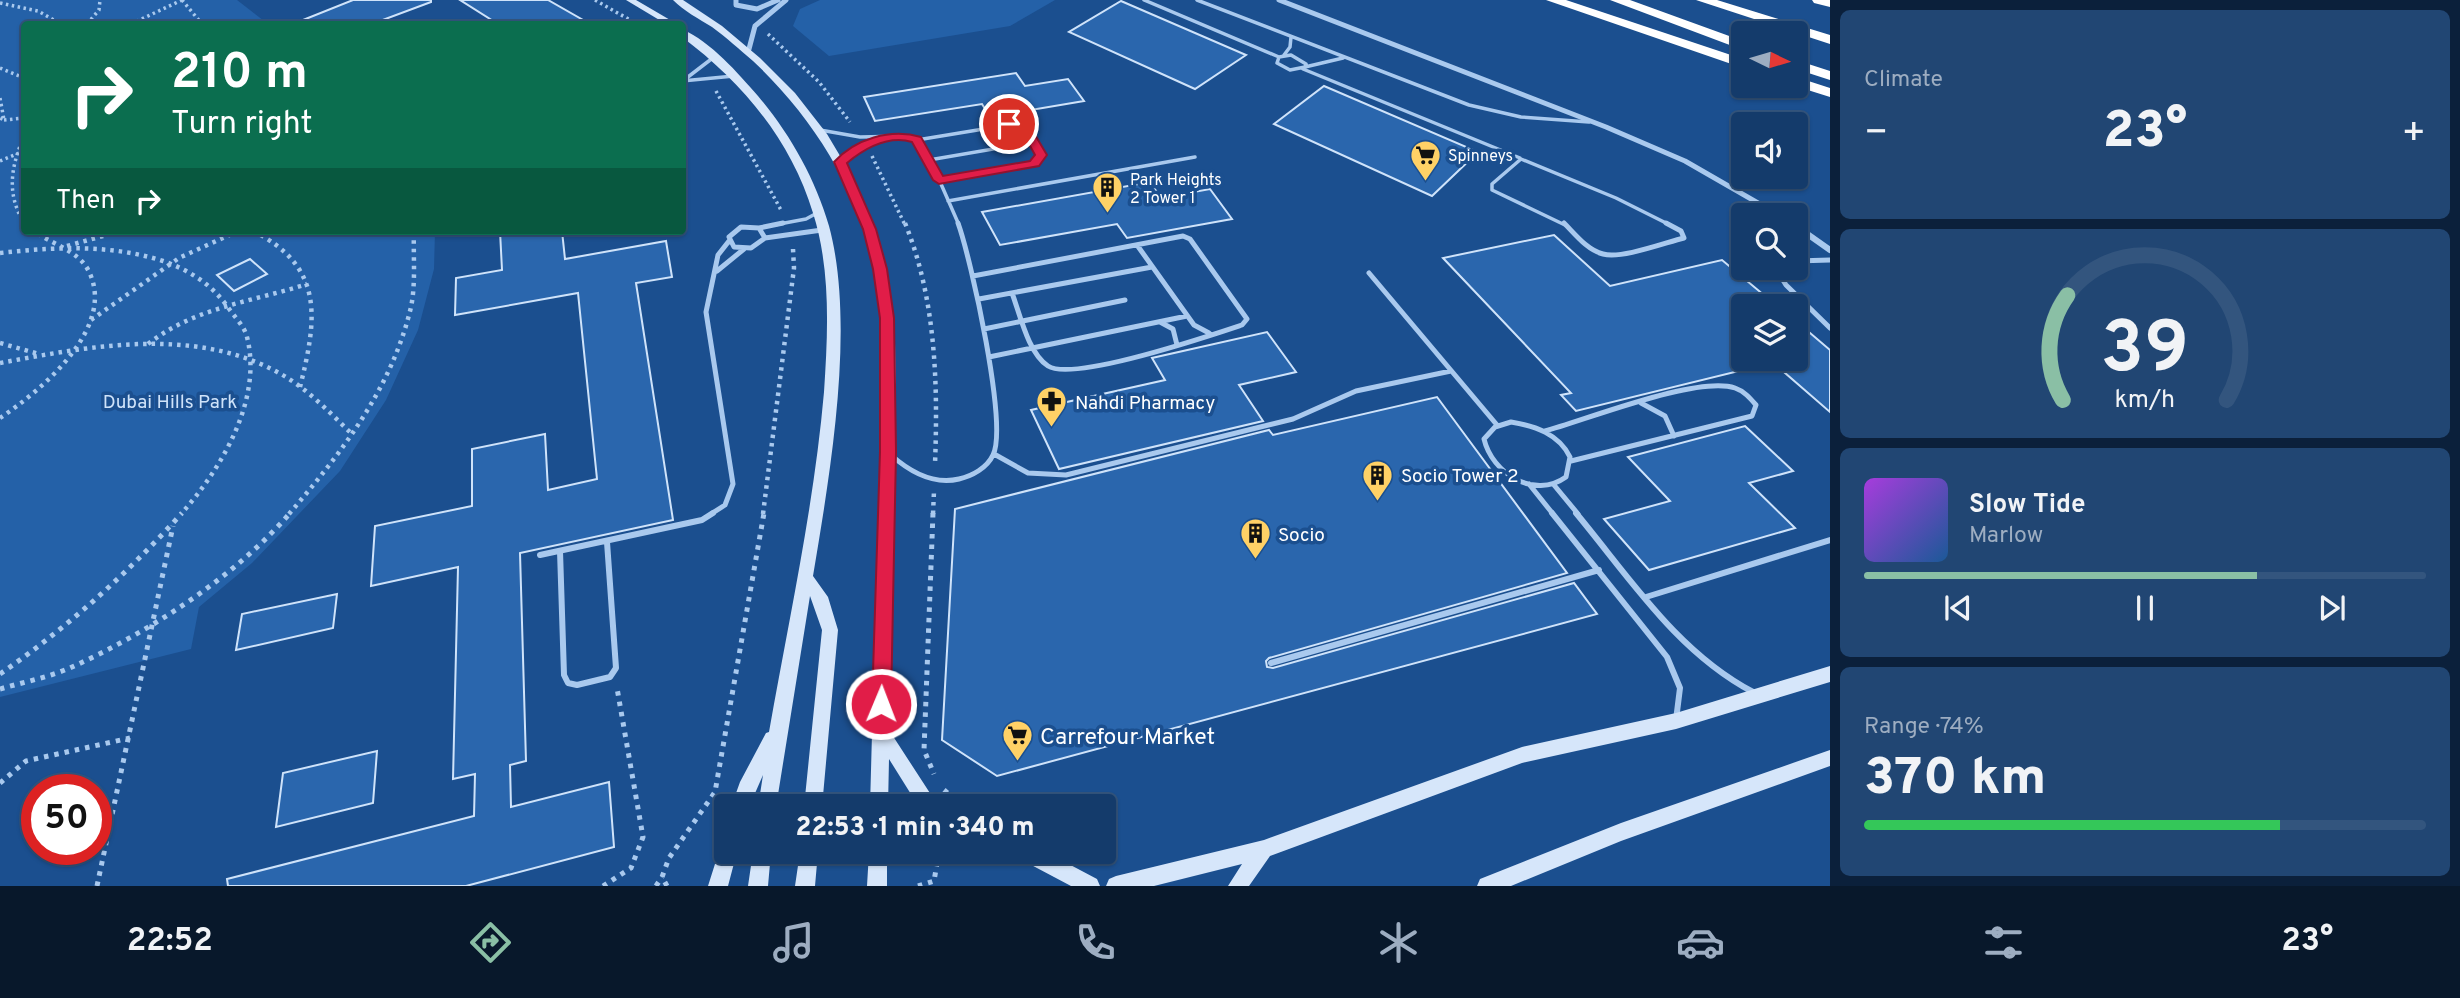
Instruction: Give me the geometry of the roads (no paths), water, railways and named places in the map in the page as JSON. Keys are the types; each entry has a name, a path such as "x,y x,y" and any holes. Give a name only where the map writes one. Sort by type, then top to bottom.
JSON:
{"highway":[{"path":"1553,0 1731,60"},
{"path":"1617,0 1731,42"},
{"path":"1640,0 1731,30"},
{"path":"1703,0 1830,40"},
{"path":"1819,0 1830,3"},
{"path":"1808,54 1830,61"},
{"path":"1808,68 1830,76"},
{"path":"1808,85 1830,93"},
{"path":"1808,87 1830,100"}],"main road":[{"path":"630,0 667,21"},
{"path":"677,0 749,50 789,89 820,130 840,162 869,229 880,269 887,318 888,452 879,794"},
{"path":"686,35 715,57 760,103 783,137 819,210 830,267 834,323 821,494 776,732 769,794"},
{"path":"807,579 820,597 830,631 814,794"},
{"path":"1116,886 1264,849 1318,826 1522,755 1676,721 1762,697 1830,674"},
{"path":"744,794 776,732"},
{"path":"880,732 921,794"},
{"path":"1487,886 1621,832 1830,758"},
{"path":"1238,886 1264,849"},
{"path":"718,886 724,864"},
{"path":"758,886 761,864"},
{"path":"806,886 808,864"},
{"path":"877,886 878,864"},
{"path":"1049,864 1090,886"}],"street":[{"path":"736,0 736,5 749,9 778,0"},
{"path":"749,50 748,40 756,22 786,0"},
{"path":"1279,0 1593,122 1685,161 1758,203"},
{"path":"1808,234 1830,250"}],"lane":[{"path":"1144,0 1281,56 1303,60 1304,68"},
{"path":"1197,0 1486,110 1521,117 1593,122"},
{"path":"1291,37 1290,47 1277,62 1283,68 1304,68 1344,58"},
{"path":"686,78 715,57"},
{"path":"1304,68 1521,159 1656,217 1681,231 1684,238 1616,255 1594,251 1562,222 1492,190 1492,184 1515,161 1521,159"},
{"path":"686,81 734,76"},
{"path":"820,130 860,137 905,136 917,139 1014,124 1027,131 1040,151 1039,160 1027,166 939,180"},
{"path":"840,162 855,149 879,138"},
{"path":"888,452 916,474 934,480 953,480 971,475 985,466 995,454 989,357 979,299 948,201 917,139"},
{"path":"929,160 1022,144"},
{"path":"948,201 1195,157"},
{"path":"540,555 702,520 725,505 733,484 706,312 717,271 718,255 736,230 748,226 759,228 788,223 814,216 819,210"},
{"path":"759,228 765,239"},
{"path":"729,241 734,247 755,248 765,239 822,230"},
{"path":"973,276 1179,236 1190,239 1247,316 1242,326 1073,371 1048,366 1035,349 1012,293"},
{"path":"1137,245 1198,329 1214,333"},
{"path":"717,271 744,249"},
{"path":"1808,261 1830,260"},
{"path":"979,299 1152,267"},
{"path":"1369,273 1497,425"},
{"path":"1783,280 1830,328"},
{"path":"984,330 1125,300"},
{"path":"989,357 1187,316"},
{"path":"1160,322 1172,329 1177,345"},
{"path":"995,454 1028,474 1066,475 1293,419 1356,391 1451,371"},
{"path":"1545,431 1579,422 1603,410 1723,385 1744,391 1756,405 1752,416 1571,461"},
{"path":"1640,402 1665,416 1674,436"},
{"path":"1497,425 1528,425 1545,431 1566,450 1571,461 1570,472 1564,480 1554,485 1529,484 1514,478 1490,460 1484,439 1497,425"},
{"path":"1529,484 1656,641 1675,672 1680,688 1676,721"},
{"path":"1554,485 1677,636 1705,663 1762,697"},
{"path":"1646,597 1830,540"},
{"path":"560,551 565,680 578,685 614,673 607,542"},
{"path":"1271,663 1599,570"}],"place":[{"name":"Spinneys","path":"1425,182"},
{"name":"Park Heights 2 Tower 1","path":"1107,215"},
{"name":"Nahdi Pharmacy","path":"1052,429"},
{"name":"Socio Tower 2","path":"1378,502"},
{"name":"Socio","path":"1255,561"},
{"name":"Carrefour Market","path":"1017,763"}],"park label":[{"name":"Dubai Hills Park","path":"170,401"}]}
